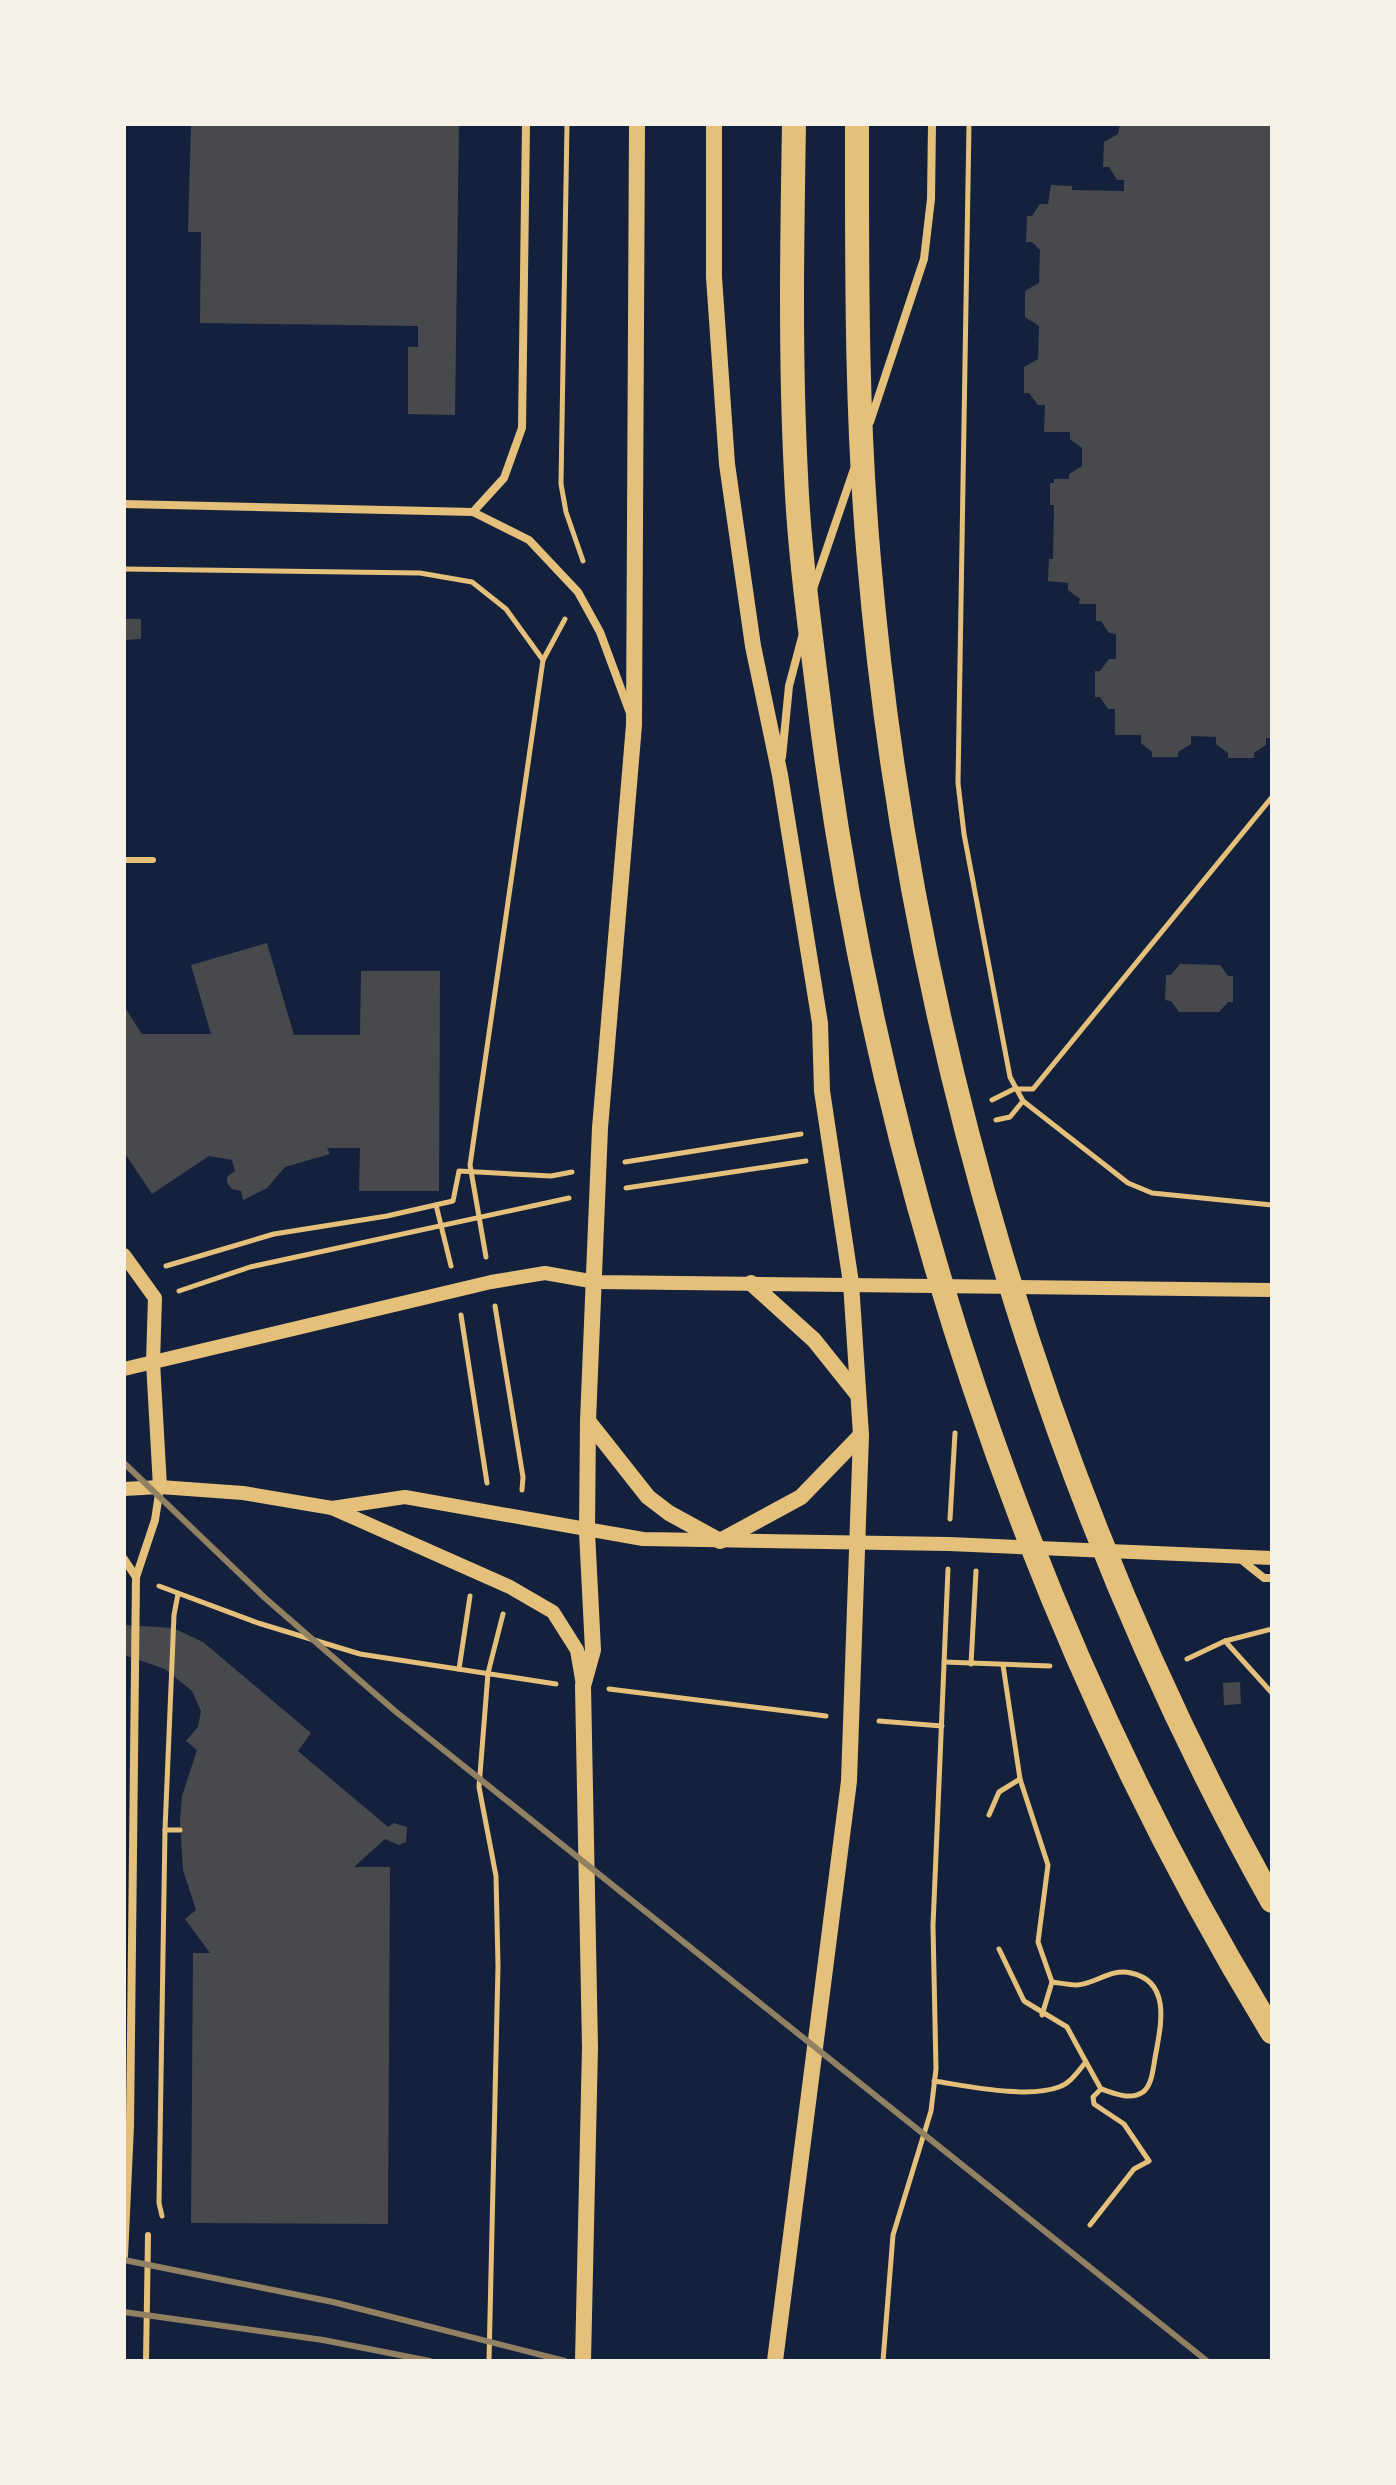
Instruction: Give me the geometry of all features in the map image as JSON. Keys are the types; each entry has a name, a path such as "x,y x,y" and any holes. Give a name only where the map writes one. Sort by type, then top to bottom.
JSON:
{"highway":[{"path":"794,124 796,477 806,599 841,856 866,987 915,1200 990,1430 1075,1646 1122,1751 1181,1869 1272,2032"},
{"path":"857,124 860,436 869,563 888,729 926,956 954,1081 983,1194 1020,1312 1110,1559 1187,1731 1272,1901"}],"main road":[{"path":"583,2361 590,2006 583,1686 593,1650 587,1532 588,1421 613,954 634,725 637,124"},
{"path":"714,124 714,277 727,464 753,646 780,775 820,1023 822,1091 851,1283 861,1435 849,1781 775,2361"},
{"path":"751,1283 814,1340 859,1396"},
{"path":"588,1421 648,1497 669,1513 720,1541 801,1497 861,1435"}],"street":[{"path":"473,512 504,478 522,428 526,124"},
{"path":"780,775 789,686 811,597 924,259 931,199 932,124"},
{"path":"124,504 473,512 529,540 578,592 600,632 634,725"},
{"path":"124,1255 155,1298 153,1362 160,1487 155,1520 136,1577 124,2256"},
{"path":"124,1369 457,1289 545,1273 596,1282 1272,1290"},
{"path":"124,1489 160,1487 243,1493 332,1508 510,1587 553,1612 577,1650 583,1686"},
{"path":"332,1508 405,1497 484,1509 587,1532 643,1539 977,1546 1272,1558"},
{"path":"1239,1558 1264,1578 1272,1578"},
{"path":"124,1559 136,1577"}],"lane":[{"path":"124,860 153,860"},
{"path":"146,2361 148,2235"}],"path":[{"path":"519,1516 523,1477 470,1165 543,660 578,592 584,570 561,484 567,124"},
{"path":"969,124 958,783 964,834 1010,1077 1023,1101 1107,1170 1141,1190 1272,1205"},
{"path":"124,569 420,573 472,582 506,609 543,660"},
{"path":"155,1298 250,1267 478,1216 599,1193 831,1158"},
{"path":"139,1275 274,1234 453,1201"},
{"path":"436,1205 457,1289 487,1478 484,1509"},
{"path":"971,1664 977,1546"},
{"path":"459,1669 473,1572"},
{"path":"136,1577 258,1623 360,1654 583,1686 852,1719 942,1726"},
{"path":"489,2361 496,1876 479,1787 488,1673 510,1587"},
{"path":"164,2225 159,2203 165,1830 174,1615 178,1594"},
{"path":"1253,1632 1272,1629"},
{"path":"1225,1641 1272,1693"},
{"path":"883,2361 893,2235 931,2111 934,2081 933,1926 944,1662"},
{"path":"1003,1665 1020,1779 1048,1865 1038,1942 1052,1982 1042,2015"},
{"path":"989,1815 999,1792 1020,1779"},
{"path":"999,1949 1024,2001 1042,2015 1067,2027 1101,2089 1130,2097 1144,2092 1151,2078 1164,2021 1159,1998 1148,1981 1131,1973 1107,1973 1079,1985 1052,1982"},
{"path":"934,2081 1002,2090 1048,2090 1068,2083 1086,2062"},
{"path":"1090,2225 1134,2169 1149,2161 1124,2124 1094,2104 1093,2097 1101,2089"}],"pier":[{"path":"1222,1857 1239,1860 1272,1912 1272,2022 1195,1879 1199,1872"}],"building":[{"path":"191,124 459,124 455,415 408,414 408,347 418,347 418,326 200,323 201,232 188,232"},
{"path":"1120,124 1272,124 1272,738 1266,738 1266,745 1254,753 1254,758 1228,758 1228,753 1216,744 1216,737 1191,736 1191,744 1178,752 1178,757 1152,757 1152,752 1141,743 1141,735 1115,735 1115,709 1108,709 1100,697 1095,697 1095,671 1100,671 1109,659 1116,659 1116,634 1109,633 1101,621 1096,621 1096,604 1079,604 1080,599 1068,590 1068,583 1048,581 1049,559 1053,559 1054,505 1050,505 1050,483 1054,483 1054,479 1069,479 1069,474 1082,466 1082,448 1070,439 1070,432 1044,432 1045,405 1038,405 1029,393 1024,393 1024,367 1038,359 1039,326 1025,317 1025,291 1039,283 1040,250 1032,242 1026,242 1027,216 1032,216 1040,204 1048,204 1051,185 1072,186 1072,190 1124,191 1124,180 1117,180 1109,167 1103,167 1104,142 1118,134"},
{"path":"125,619 141,619 141,639 125,640"},
{"path":"267,943 294,1035 360,1035 361,971 440,971 439,1191 359,1191 360,1148 327,1148 330,1154 285,1167 267,1188 243,1200 241,1191 232,1189 227,1183 227,1177 235,1171 232,1160 209,1156 152,1194 124,1152 124,1006 142,1034 211,1034 191,965"},
{"path":"1180,964 1220,965 1228,976 1233,976 1233,1002 1228,1002 1219,1012 1179,1012 1171,1001 1165,1000 1166,975 1171,975"},
{"path":"124,1625 173,1628 203,1642 311,1733 298,1751 388,1827 394,1823 407,1827 406,1842 399,1845 385,1839 354,1867 390,1867 388,2224 191,2223 193,1953 210,1953 185,1919 196,1910 183,1870 180,1821 182,1796 197,1750 186,1741 198,1727 201,1711 192,1691 165,1669 124,1655"},
{"path":"1240,1682 1241,1704 1224,1705 1223,1683"}],"railway":[{"path":"124,1463 265,1598 395,1711 1207,2361"},
{"path":"124,2260 333,2302 565,2361"},
{"path":"124,2312 323,2340 430,2361"}]}
